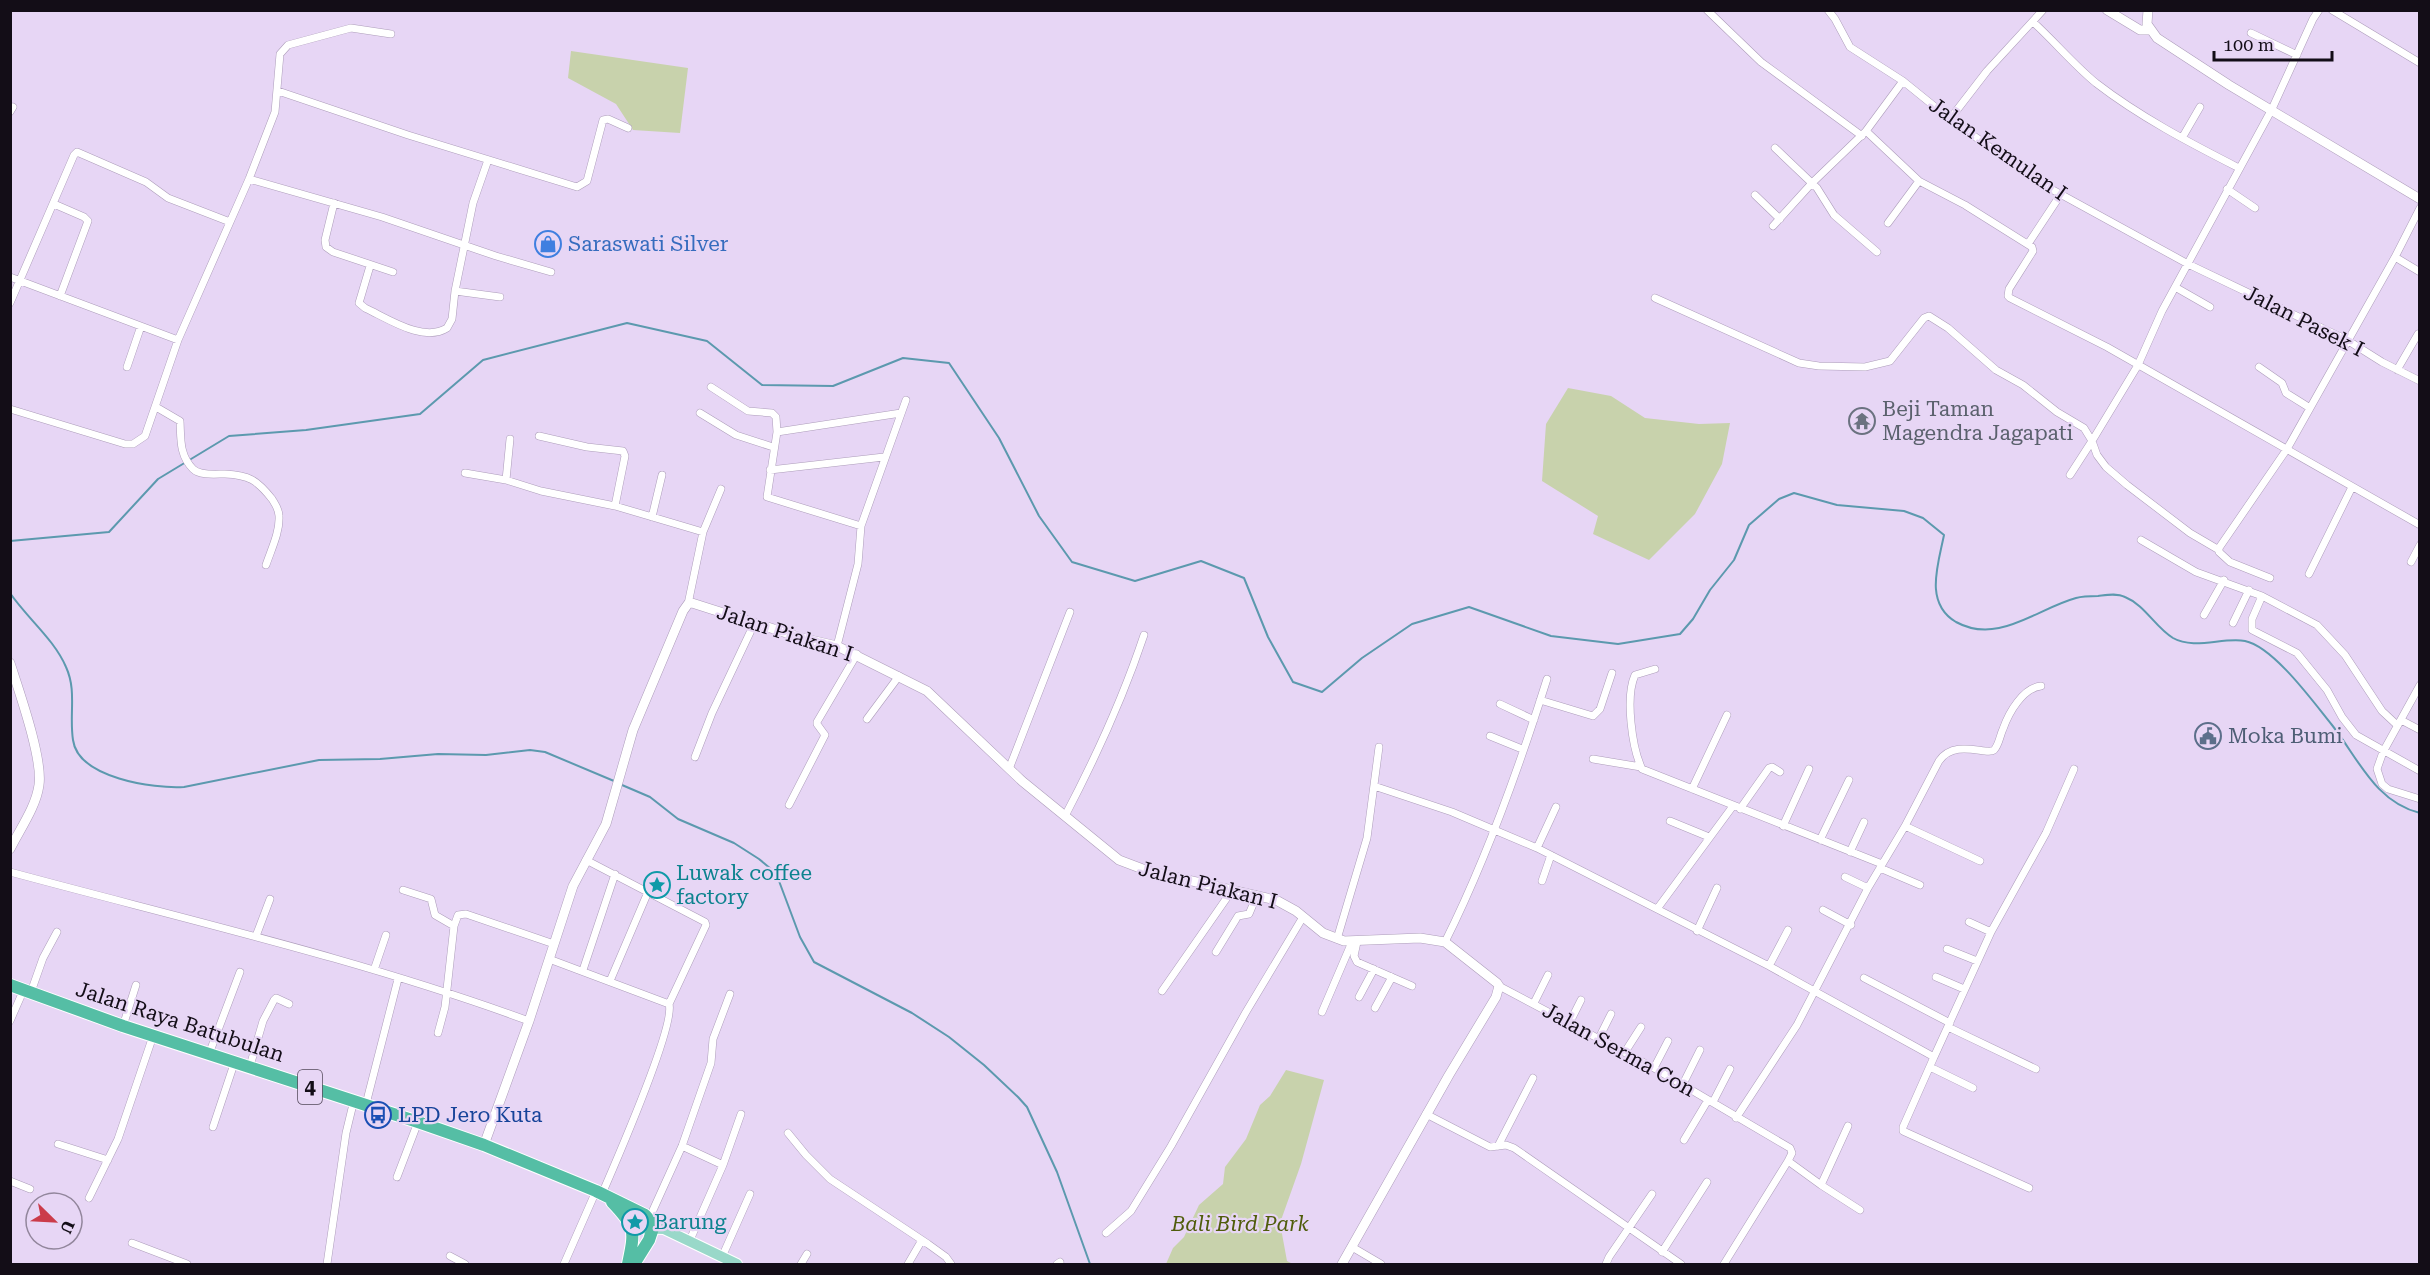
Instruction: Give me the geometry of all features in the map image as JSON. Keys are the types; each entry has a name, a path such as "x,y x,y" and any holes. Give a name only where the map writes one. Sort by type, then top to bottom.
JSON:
{"highway":[{"name":"Jalan Raya Batubulan","path":"10,985 123,1026 360,1102 484,1145 602,1194 651,1223"},
{"name":"Jalan Raya Batubulan","path":"602,1194 633,1228"},
{"path":"634,1264 651,1223"},
{"path":"628,1264 633,1228"}],"main road":[{"path":"633,1228 651,1223 737,1264"}],"street":[{"path":"1707,10 1761,62 1864,134 1919,181 1965,205 2028,244 2033,251 2007,296 2138,365 2420,525"},
{"name":"Jalan Kemulan I","path":"1828,10 1850,47 1903,81 1950,119 2042,184 2188,264"},
{"path":"1950,119 1987,71 2043,10"},
{"path":"2107,10 2140,30 2150,30"},
{"path":"2148,10 2147,24 2157,38 2229,85 2420,200"},
{"path":"2070,475 2138,365 2175,287 2272,109 2319,10"},
{"path":"2332,10 2420,63"},
{"path":"2033,22 2069,60 2095,82 2143,116 2240,168"},
{"path":"10,409 125,444 133,444 146,436 178,340 249,179 275,112 280,54 288,45 351,28 391,34"},
{"path":"2251,33 2297,55"},
{"path":"1773,226 1812,183 1864,134 1903,81"},
{"path":"278,91 488,160 580,187 587,181 603,120 608,119 628,128"},
{"path":"2182,138 2200,107"},
{"path":"1775,148 1823,195 1834,215 1877,252"},
{"path":"10,303 74,154 77,152 146,182 168,198 230,222"},
{"path":"370,266 360,304 415,330 439,331 447,328 452,319 455,291 473,203 488,160"},
{"path":"249,179 334,203 507,260 551,272"},
{"path":"1888,223 1919,181"},
{"path":"2227,189 2255,208"},
{"path":"2028,244 2061,194"},
{"path":"1755,195 1780,219"},
{"path":"334,203 325,240 326,247 333,252 370,266 393,272"},
{"path":"54,204 88,221 60,296"},
{"path":"2218,550 2287,449 2420,208"},
{"path":"2394,257 2420,272"},
{"name":"Jalan Pasek I","path":"2188,264 2347,340 2420,381"},
{"path":"10,277 178,340"},
{"path":"2175,287 2210,307"},
{"path":"455,291 500,297"},
{"path":"1655,298 1799,363 1819,366 1865,367 1890,361 1924,318 1929,316 1948,328 1996,369 2023,385 2057,412 2084,429 2106,467 2182,528 2218,550 2230,562 2270,578"},
{"path":"128,367 141,326"},
{"path":"2397,370 2418,334"},
{"path":"2259,367 2282,383 2286,393 2310,408"},
{"path":"711,387 748,411 774,414 777,418 777,432 766,493 768,498 861,526"},
{"path":"837,646 858,564 861,526 906,400"},
{"path":"156,407 180,421 180,444 192,469 200,473 243,476 253,479 263,487 276,505 279,516 266,565"},
{"path":"700,413 736,435 773,447"},
{"path":"777,432 901,413"},
{"path":"539,436 587,447 623,451 625,456 615,506"},
{"path":"507,480 510,438"},
{"path":"770,470 884,457"},
{"path":"465,473 507,480 541,491 615,506 703,532"},
{"path":"652,517 662,475"},
{"path":"2309,574 2352,487"},
{"path":"484,1145 529,1021 573,886 606,824 633,730 688,604 703,532 722,489"},
{"path":"2141,540 2196,572 2249,590 2317,625 2345,655 2382,711 2399,722 2420,730"},
{"path":"2410,562 2420,545"},
{"path":"2204,615 2224,580"},
{"path":"2233,623 2249,590"},
{"path":"2262,596 2251,624 2252,630 2297,654 2327,690 2352,732 2383,752 2420,771"},
{"name":"Jalan Piakan I","path":"688,604 837,646 933,695 1009,769 1104,849 1130,865 1275,900 1303,917 1323,933 1337,939 1355,942 1420,938 1445,942"},
{"path":"1009,769 1070,612"},
{"path":"695,757 712,713 755,622"},
{"path":"1065,816 1129,681 1144,635"},
{"path":"789,805 825,735 817,722 856,654"},
{"path":"10,663 29,728 39,770 39,784 35,799 10,849"},
{"path":"1655,669 1635,675 1632,692 1631,729 1635,753 1644,771 1850,852 1920,885"},
{"path":"1540,700 1593,716 1600,708 1612,673"},
{"path":"867,720 899,676"},
{"path":"1342,1264 1426,1114 1496,997 1499,986 1445,942 1475,878 1547,679"},
{"path":"1736,1118 1797,1025 1851,925 1868,888 1943,755 1968,747 1992,751 2005,723 2018,703 2028,690 2041,686"},
{"path":"2419,687 2383,752 2377,769 2382,784 2392,792 2420,799"},
{"path":"1500,704 1534,720"},
{"path":"1692,789 1727,715"},
{"path":"1490,736 1522,749"},
{"path":"1337,939 1367,838 1379,747"},
{"path":"1593,759 1641,767"},
{"path":"1657,909 1709,837 1768,768 1772,767 1780,772"},
{"path":"1784,826 1809,769"},
{"path":"2029,1188 1904,1132 1902,1127 1977,961 2046,833 2074,769"},
{"path":"1820,840 1849,780"},
{"path":"1374,786 1494,828 1537,848 1815,990 1935,1057"},
{"path":"1537,848 1556,807"},
{"path":"1670,820 1709,837"},
{"path":"1850,852 1864,822"},
{"path":"1905,826 1980,861"},
{"path":"1542,881 1551,855"},
{"path":"564,1264 602,1194 650,1076 670,1015 669,1004 706,925 705,922 586,860"},
{"path":"10,872 256,936 374,970 529,1021"},
{"path":"583,970 615,874"},
{"path":"1845,876 1868,888"},
{"path":"1697,931 1717,888"},
{"path":"1162,991 1233,889"},
{"path":"403,890 431,899 435,915 454,926"},
{"path":"610,981 648,892"},
{"path":"1216,952 1238,916 1249,914 1257,895"},
{"path":"256,936 270,899"},
{"path":"1823,910 1851,925"},
{"path":"438,1033 445,1007 454,926 458,915 466,914 554,944"},
{"path":"1106,1233 1131,1210 1171,1146 1246,1012 1303,917"},
{"path":"1969,922 1991,932"},
{"path":"1769,966 1788,930"},
{"path":"10,1021 57,932"},
{"path":"374,970 386,935"},
{"path":"1355,942 1355,959 1412,986"},
{"path":"1322,1012 1355,942"},
{"path":"1947,949 1977,961"},
{"path":"549,959 669,1004"},
{"path":"1359,997 1374,969"},
{"path":"209,1054 240,972"},
{"path":"1534,1003 1548,975"},
{"path":"1936,976 1964,989"},
{"path":"1375,1008 1392,977"},
{"path":"1864,978 1949,1025 2037,1069"},
{"path":"327,1264 346,1133 360,1102 398,979"},
{"path":"123,1026 136,985"},
{"name":"Jalan Serma Con","path":"1499,986 1683,1084 1736,1118 1790,1148 1792,1153 1788,1161"},
{"path":"651,1223 682,1146 711,1063 713,1039 730,994"},
{"path":"250,1066 263,1021 274,1000 289,1004"},
{"path":"1569,1024 1581,1000"},
{"path":"1599,1038 1611,1014"},
{"path":"1625,1052 1641,1027"},
{"path":"89,1198 122,1130 153,1036"},
{"path":"1654,1068 1668,1041"},
{"path":"1683,1084 1700,1050"},
{"path":"213,1127 235,1061"},
{"path":"1930,1067 1972,1088"},
{"path":"1684,1140 1730,1069"},
{"path":"1498,1146 1533,1078"},
{"path":"690,1240 723,1165 741,1114"},
{"path":"1426,1114 1490,1147 1508,1146 1516,1149 1681,1264"},
{"path":"397,1177 418,1122"},
{"path":"1821,1185 1848,1126"},
{"path":"788,1133 830,1179 922,1240 946,1257 951,1264"},
{"path":"58,1144 108,1160"},
{"path":"682,1146 723,1165"},
{"path":"1724,1264 1788,1161 1860,1210"},
{"path":"10,1181 30,1189"},
{"path":"1662,1252 1707,1182"},
{"path":"722,1257 750,1194"},
{"path":"1606,1264 1652,1194"},
{"path":"908,1264 922,1240"},
{"path":"132,1243 187,1264"},
{"path":"1352,1247 1382,1264"},
{"path":"801,1264 807,1254"},
{"path":"450,1256 465,1264"}],"green space":[{"path":"571,51 688,68 680,133 633,130 616,104 568,78"},
{"path":"1568,388 1611,396 1645,418 1699,424 1730,423 1722,464 1695,514 1649,560 1593,534 1598,516 1542,481 1546,424"},
{"name":"Bali Bird Park","path":"1286,1070 1324,1080 1301,1164 1280,1223 1287,1261 1293,1264 1166,1264 1173,1248 1184,1237 1199,1205 1223,1184 1225,1167 1246,1139 1260,1105 1270,1096"}],"waterway":[{"path":"10,541 109,532 158,479 229,436 306,430 420,414 483,360 627,323 707,341 762,385 833,386 903,358 949,363 999,438 1039,516 1072,562 1135,581 1201,561 1244,578 1268,637 1293,682 1322,692 1362,658 1412,624 1469,607 1551,636 1618,644 1680,634 1734,560 1749,525 1779,499 1794,493 1837,505 1904,511 1923,518 1944,535 1936,583 1940,605 1956,622 1972,628 1987,630 2017,623 2061,603 2084,596 2115,595 2132,601 2173,638 2181,641 2199,643 2236,640 2256,645 2281,664 2304,690 2379,789 2404,807 2420,813"},
{"path":"10,593 55,647 66,667 72,694 73,740 78,753 88,764 119,778 155,786 184,787 319,760 380,759 438,754 486,755 530,750 545,752 614,781"},
{"path":"622,785 650,797 678,819 734,843 759,859 771,869 779,881 800,937 814,962 912,1013 949,1037 984,1065 1018,1097 1027,1107 1057,1172 1090,1264"}],"place":[{"name":"Saraswati Silver","path":"548,244"},
{"name":"Beji Taman Magendra Jagapati","path":"1862,421"},
{"name":"Moka Bumi","path":"2208,736"},
{"name":"Luwak coffee factory","path":"657,885"},
{"name":"LPD Jero Kuta","path":"378,1115"},
{"name":"Barung","path":"635,1222"}]}
